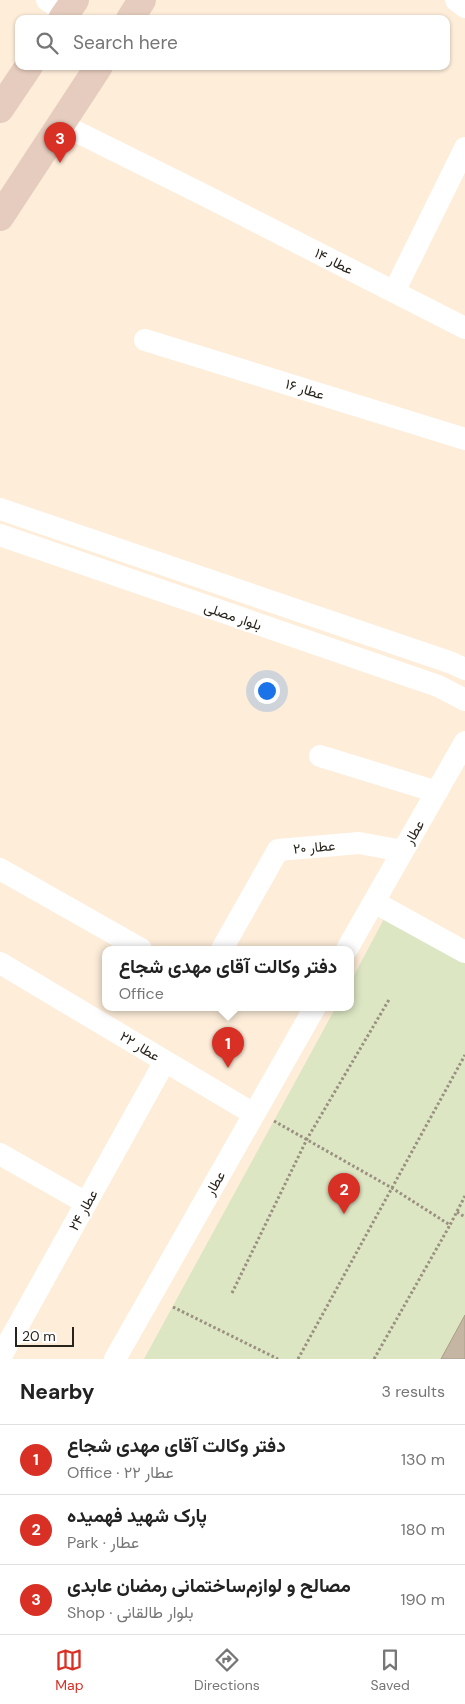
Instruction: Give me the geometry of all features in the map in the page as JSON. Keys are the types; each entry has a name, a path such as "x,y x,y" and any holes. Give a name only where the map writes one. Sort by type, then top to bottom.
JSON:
{"main road":[{"path":"133,15 142,0"},
{"path":"0,109 26,70"},
{"path":"0,217 96,70"}],"street":[{"path":"456,0 465,6"},
{"name":"عطار ۱۴","path":"61,124 465,328"},
{"path":"394,292 465,148"},
{"name":"عطار ۱۶","path":"145,340 465,439"},
{"name":"بلوار مصلی","path":"0,509 465,669"},
{"name":"بلوار مصلی","path":"0,535 438,686 465,700"},
{"name":"عطار","path":"349,946 465,742"},
{"path":"320,756 437,792"},
{"name":"عطار ۲۰","path":"224,946 278,850 359,843 403,851"},
{"path":"0,869 136,946"},
{"path":"374,902 465,952"},
{"name":"عطار ۲۲","path":"0,963 165,1061 264,1117"},
{"name":"عطار","path":"115,1359 264,1117 313,1011"},
{"name":"عطار ۲۴","path":"0,1358 165,1061"},
{"path":"0,1154 86,1203"}],"path":[{"path":"232,1293 307,1139 390,998"},
{"path":"298,1359 465,1055"},
{"path":"264,1117 307,1139 392,1188 450,1225"},
{"path":"374,1359 465,1196"},
{"path":"456,1212 465,1217"},
{"path":"173,1307 278,1359"}],"green space":[{"path":"385,917 465,960 465,1315 441,1359 144,1359 334,1011 354,1011 354,975"}],"building":[{"path":"465,1315 465,1359 441,1359"}],"place":[{"name":"مصالح و لوازم‌ساختمانی رمضان عابدی","path":"60,163"},
{"name":"دفتر وکالت آقای مهدی شجاع","path":"228,1068"},
{"name":"پارک شهید فهمیده","path":"344,1214"}]}
